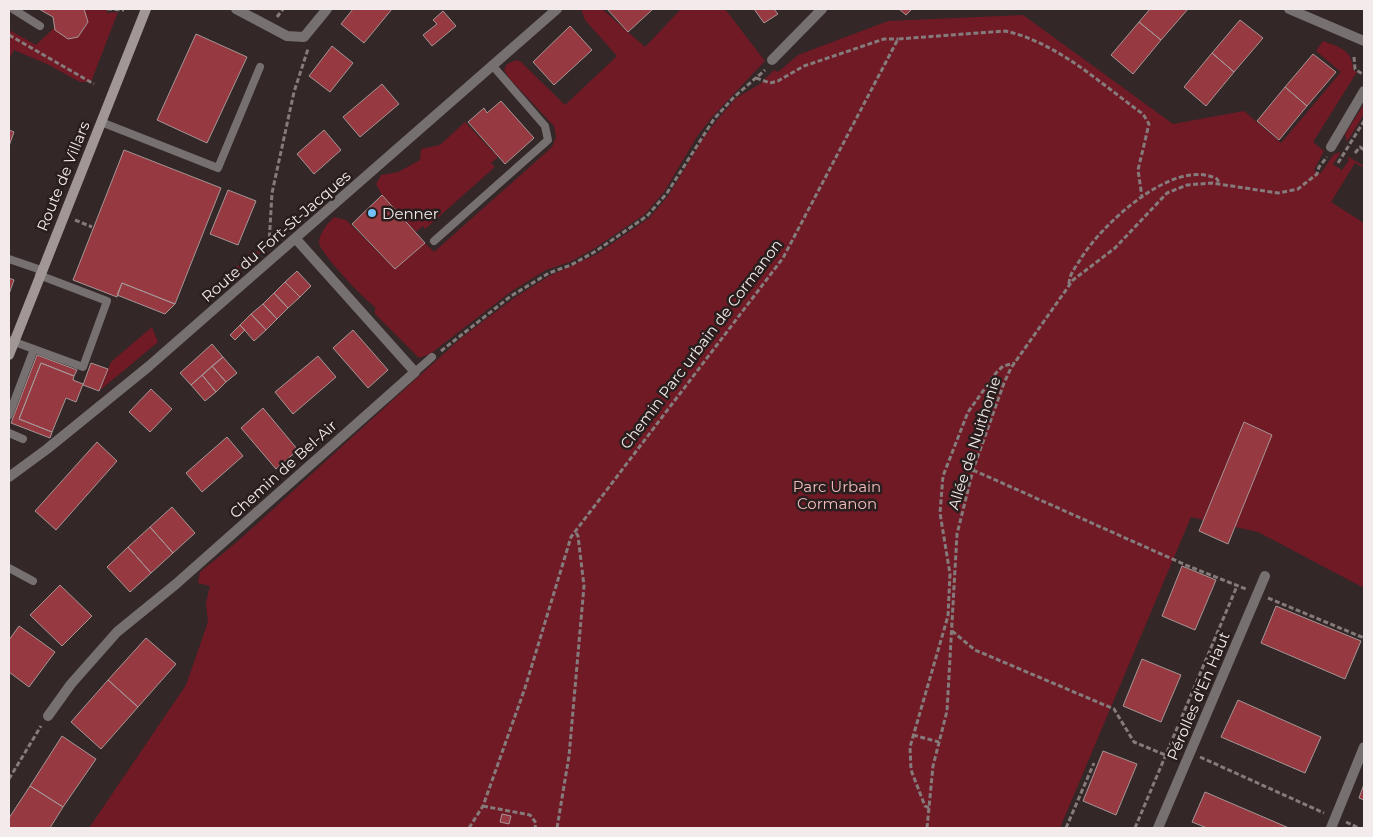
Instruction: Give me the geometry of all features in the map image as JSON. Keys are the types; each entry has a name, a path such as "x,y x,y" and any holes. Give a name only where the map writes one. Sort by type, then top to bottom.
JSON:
{"main road":[{"name":"Route de Villars","path":"9,355 11,341 146,9"}],"street":[{"path":"236,9 287,36 304,37 326,9"},
{"name":"Route du Fort-St-Jacques","path":"9,477 47,449 148,367 557,9"},
{"path":"772,60 822,9"},
{"path":"1289,9 1364,41"},
{"path":"1331,147 1364,91"},
{"path":"296,239 415,372"},
{"name":"Chemin de Bel-Air","path":"48,716 71,684 117,632 176,584 415,372"},
{"name":"Pérolles d'En Haut","path":"1158,828 1265,576"},
{"path":"1331,828 1364,747"}],"lane":[{"path":"13,9 40,26"},
{"path":"434,241 548,140 545,126 492,65"},
{"path":"101,122 218,168 260,67"},
{"path":"9,259 108,302 81,370 11,341"},
{"path":"9,415 34,349"},
{"path":"415,372 432,357"},
{"path":"9,433 23,439"},
{"path":"9,568 34,580"}],"path":[{"path":"107,9 124,10"},
{"path":"755,78 770,83 778,81 804,66 884,39 1005,31 1021,34 1061,54 1143,114 1149,124 1138,170 1142,197"},
{"path":"9,35 94,84"},
{"path":"270,248 272,193 294,92 309,50 304,37"},
{"name":"Chemin Parc urbain de Cormanon","path":"469,828 483,806 525,688 567,547 575,531 783,258 898,39"},
{"path":"1354,57 1355,69 1364,75"},
{"path":"432,357 511,296 549,273 596,251 647,216 667,193 714,119 734,96 772,60"},
{"path":"1338,163 1364,121"},
{"name":"Allée de Nuithonie","path":"927,828 933,766 947,711 957,534 965,495 973,470 1004,383 1015,362 1069,284 1080,273 1115,248 1152,207 1167,194 1187,185 1220,184 1278,193 1298,189 1317,174 1319,167 1326,160 1331,147"},
{"path":"1355,153 1360,147 1364,149"},
{"path":"1069,284 1070,275 1094,239 1142,197 1162,185 1181,178 1210,175 1217,179 1220,184"},
{"path":"75,220 92,227"},
{"path":"929,808 925,806 911,770 910,752 913,735 948,616 950,574 943,546 940,513 943,476 968,412 996,373 1003,366 1015,362"},
{"path":"973,470 1237,586 1364,638"},
{"path":"557,828 569,756 584,586 575,531"},
{"path":"1135,828 1237,586"},
{"path":"952,631 975,650 1114,709 1134,742 1166,755 1188,758 1359,828"},
{"path":"9,779 48,716"},
{"path":"913,735 939,742"},
{"path":"1066,828 1094,763"},
{"path":"483,806 530,815 536,824 535,828"}],"green space":[{"path":"39,9 107,9 107,13 118,12 91,82 80,82 47,64 14,50 9,59 9,30 36,45 55,27 53,17"},
{"path":"581,9 602,9 645,47 681,9 725,9 765,61 713,116 698,135 664,192 645,214 595,248 570,262 546,270 512,291 430,354 419,358 375,314 375,307 354,287 327,256 319,243 322,232 334,217 346,220 395,269 425,243 434,252 552,147 556,137 554,126 509,78 504,70 507,64 517,60 521,62 565,105 617,56 585,20"},
{"name":"Parc Urbain Cormanon","path":"1023,15 1173,124 1244,111 1281,143 1341,72 1316,51 1323,41 1344,50 1351,58 1353,70 1357,72 1313,142 1324,151 1314,170 1320,174 1334,154 1341,152 1333,164 1342,170 1349,160 1347,156 1364,166 1364,168 1355,163 1331,202 1364,223 1364,588 1258,532 1191,517 1060,828 89,828 186,685 208,622 206,603 210,586 198,583 200,572 238,541 461,338 514,298 549,276 597,254 649,218 668,196 704,137 736,98 760,84 774,70 778,72 798,55 888,21"},
{"path":"1364,104 1364,114 1347,142 1345,134"},
{"path":"465,122 498,157 491,163 495,167 425,229 423,226 416,232 382,195 376,184 381,175 398,172 420,160 421,149 440,145"},
{"path":"266,245 267,247 226,283 224,281 252,250 257,252"},
{"path":"152,327 158,342 99,391 111,362"}],"building":[{"path":"39,9 84,9 88,22 78,37 68,39 55,30 53,17"},
{"path":"353,9 392,9 364,43 341,24"},
{"path":"607,9 653,9 628,32"},
{"path":"754,9 774,9 778,14 764,23"},
{"path":"899,9 912,9 906,15"},
{"path":"1150,9 1188,9 1161,40 1139,22"},
{"path":"443,11 456,26 432,46 423,35 437,24 433,20"},
{"path":"1240,20 1263,38 1234,72 1212,53"},
{"path":"1139,22 1161,40 1133,74 1111,55"},
{"path":"570,26 592,50 554,85 533,62"},
{"path":"196,34 247,57 207,143 157,120"},
{"path":"332,46 353,63 330,92 309,76"},
{"path":"1212,53 1234,72 1206,106 1184,87"},
{"path":"1313,54 1336,72 1307,106 1285,87"},
{"path":"382,84 399,104 360,137 343,117"},
{"path":"1285,87 1307,106 1279,140 1257,121"},
{"path":"501,101 534,138 505,164 468,122 484,108 487,113"},
{"path":"9,130 14,132 9,146"},
{"path":"324,130 341,150 314,174 297,154"},
{"path":"124,150 221,188 175,304 122,283 117,297 73,280"},
{"path":"228,190 256,201 238,245 210,234"},
{"path":"382,195 425,243 395,269 352,224"},
{"path":"297,271 311,286 300,297 285,282"},
{"path":"9,278 14,280 9,294"},
{"path":"285,282 300,297 288,308 274,293"},
{"path":"122,283 175,304 165,314 117,295"},
{"path":"274,293 288,308 277,319 263,304"},
{"path":"263,304 277,319 266,330 251,314"},
{"path":"251,314 266,330 254,341 240,325"},
{"path":"240,325 245,330 235,340 230,335"},
{"path":"353,330 388,370 368,388 333,348"},
{"path":"212,344 223,357 191,385 180,373"},
{"path":"37,355 77,370 74,376 41,363 19,419 52,432 50,438 11,423"},
{"path":"318,356 336,377 293,414 275,392"},
{"path":"223,357 237,373 226,382 212,366"},
{"path":"41,363 74,376 73,380 83,384 76,402 66,398 52,432 19,419"},
{"path":"91,363 108,369 99,391 83,385"},
{"path":"212,366 226,382 216,392 202,375"},
{"path":"202,375 216,392 205,401 191,385"},
{"path":"151,389 172,409 150,432 129,412"},
{"path":"263,408 298,450 276,469 241,428"},
{"path":"1244,422 1272,435 1228,544 1199,531"},
{"path":"227,437 243,456 202,492 186,473"},
{"path":"97,442 117,461 56,530 35,511"},
{"path":"172,507 195,533 173,553 150,527"},
{"path":"150,527 173,553 151,573 128,547"},
{"path":"128,547 151,573 130,592 107,567"},
{"path":"1182,566 1216,580 1195,630 1162,616"},
{"path":"60,585 92,616 62,646 30,615"},
{"path":"1276,606 1361,641 1345,679 1261,643"},
{"path":"19,626 55,652 29,687 9,672 9,640"},
{"path":"146,638 176,664 138,707 108,680"},
{"path":"1142,659 1181,675 1161,722 1123,706"},
{"path":"108,680 138,707 101,749 71,722"},
{"path":"1238,700 1321,737 1305,773 1221,737"},
{"path":"62,736 96,759 63,807 30,786"},
{"path":"1103,751 1137,764 1116,815 1083,801"},
{"path":"1364,784 1364,800 1359,798"},
{"path":"30,786 63,807 50,828 9,828 9,818"},
{"path":"1205,792 1289,828 1207,828 1192,822"},
{"path":"502,814 511,816 509,824 500,822"}],"place":[{"name":"Denner","path":"372,213"}]}
